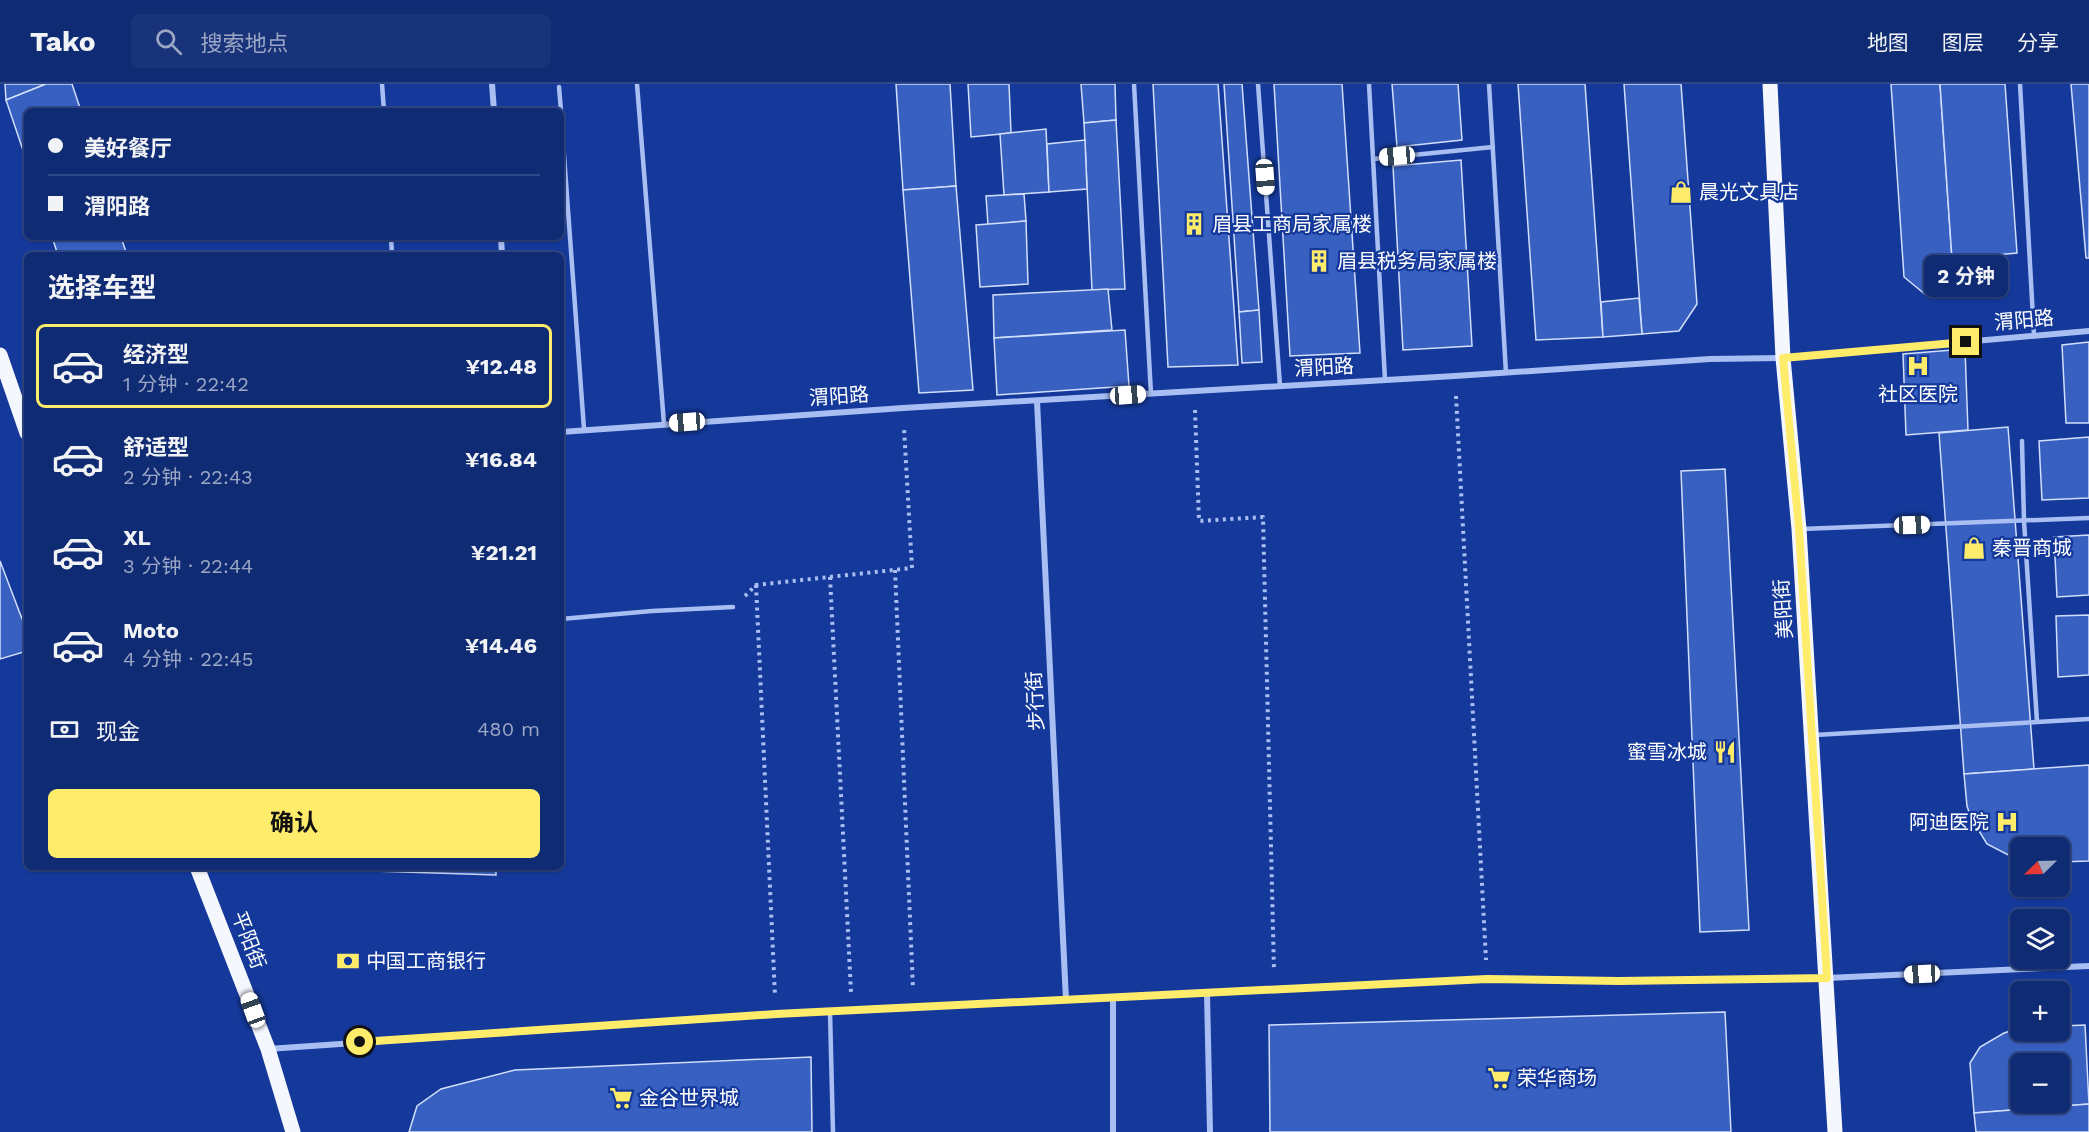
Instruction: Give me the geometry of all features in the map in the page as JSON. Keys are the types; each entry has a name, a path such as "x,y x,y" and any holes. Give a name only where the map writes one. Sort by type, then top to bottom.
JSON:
{"main road":[{"name":"美阳街","path":"1770,84 1783,358 1799,529 1835,1132"},
{"path":"1,364 24,425"},
{"name":"平阳街","path":"199,870 268,1049 293,1132"}],"street":[{"path":"492,84 494,108"},
{"name":"渭阳路","path":"564,432 903,408 1710,359 1783,358 2089,332"},
{"name":"步行街","path":"1037,401 1066,1000"},
{"path":"268,1049 776,1014 1487,979 1618,981 1827,978 2089,966"},
{"path":"1207,993 1210,1132"},
{"path":"1113,998 1113,1132"}],"lane":[{"path":"382,84 384,108"},
{"path":"637,84 664,424"},
{"path":"1134,84 1151,394"},
{"path":"1258,84 1280,386"},
{"path":"1369,84 1385,380"},
{"path":"1489,84 1506,372"},
{"path":"2020,84 2034,336"},
{"path":"559,87 561,108"},
{"path":"1373,159 1493,147"},
{"path":"564,153 584,429"},
{"path":"2022,441 2024,521 2037,722"},
{"path":"1799,529 2089,518"},
{"path":"564,620 651,611 733,607"},
{"path":"1812,735 2089,719"},
{"path":"830,1012 833,1132"}],"path":[{"path":"1455,376 1487,979"},
{"path":"1194,391 1199,521 1263,518 1274,990"},
{"path":"733,607 756,585 912,568 903,408"},
{"path":"895,570 914,1007"},
{"path":"830,577 852,1011"},
{"path":"756,585 776,1014"}],"building":[{"path":"5,84 46,84 6,100"},
{"path":"46,84 72,84 80,108 24,108 24,153 6,100"},
{"path":"896,84 950,84 956,186 903,190"},
{"path":"968,84 1009,84 1011,133 971,137"},
{"path":"1081,84 1115,84 1116,120 1084,123"},
{"name":"眉县工商局家属楼","path":"1153,84 1218,84 1238,365 1168,367"},
{"path":"1224,84 1242,84 1259,310 1239,312"},
{"name":"眉县税务局家属楼","path":"1274,84 1342,84 1360,353 1290,356"},
{"path":"1392,84 1458,84 1462,140 1397,147"},
{"path":"1518,84 1585,84 1603,337 1536,340"},
{"path":"1624,84 1681,84 1697,304 1679,331 1642,334"},
{"path":"1891,84 1940,84 1952,259 1999,254 2000,291 1926,295 1904,277"},
{"path":"1940,84 2005,84 2017,253 1952,259"},
{"path":"2071,84 2089,84 2089,258 2086,258"},
{"path":"1116,120 1125,289 1092,290 1084,123"},
{"path":"1046,129 1049,192 1004,195 1000,134"},
{"path":"1085,140 1087,189 1049,192 1047,144"},
{"path":"1461,160 1472,346 1403,350 1393,166"},
{"path":"956,186 973,390 919,393 903,190"},
{"path":"1024,194 1026,221 988,225 986,196"},
{"path":"1026,221 1028,284 980,287 976,225"},
{"path":"53,240 122,240 126,252 57,252"},
{"path":"1108,289 1112,330 994,338 993,295"},
{"path":"1639,298 1642,334 1603,337 1601,302"},
{"path":"1259,310 1262,362 1242,363 1239,312"},
{"path":"1125,330 1129,386 997,395 994,338"},
{"path":"2089,342 2089,423 2066,423 2062,345"},
{"path":"1965,349 1968,430 1906,435 1903,354"},
{"path":"2008,427 2034,769 1964,774 1939,433"},
{"path":"2089,437 2089,498 2042,500 2039,441"},
{"path":"1725,469 1749,930 1700,932 1681,471"},
{"path":"2089,535 2089,595 2057,597 2054,537"},
{"path":"0,561 24,624 24,652 0,659"},
{"path":"2089,615 2089,675 2058,677 2056,616"},
{"path":"2089,765 2089,861 2070,862 2070,837 2010,837 2010,856 1987,844 1971,818 1967,806 1964,774"},
{"path":"341,870 496,870 496,875"},
{"name":"荣华商场","path":"1725,1012 1731,1132 1270,1132 1269,1025"},
{"path":"2085,1025 2089,1104 2070,1105 2070,1053 2010,1053 2010,1110 1974,1113 1970,1063 1980,1047 2010,1031 2010,1041 2070,1041 2070,1026"},
{"name":"金谷世界城","path":"811,1057 812,1132 409,1132 417,1106 441,1089 515,1070"},
{"path":"2089,1104 2089,1132 1976,1132 1974,1113 2010,1110 2010,1113 2070,1113 2070,1105"}],"place":[{"name":"晨光文具店","path":"1681,192"},
{"name":"眉县工商局家属楼","path":"1194,224"},
{"name":"眉县税务局家属楼","path":"1319,261"},
{"name":"社区医院","path":"1918,366"},
{"name":"秦晋商城","path":"1974,548"},
{"name":"蜜雪冰城","path":"1725,752"},
{"name":"阿迪医院","path":"2007,822"},
{"name":"中国工商银行","path":"348,961"},
{"name":"荣华商场","path":"1499,1078"},
{"name":"金谷世界城","path":"621,1098"}],"route":[{"path":"360,1042 776,1014 1487,979 1618,981 1827,978 1799,529 1783,358 1966,342"}]}
